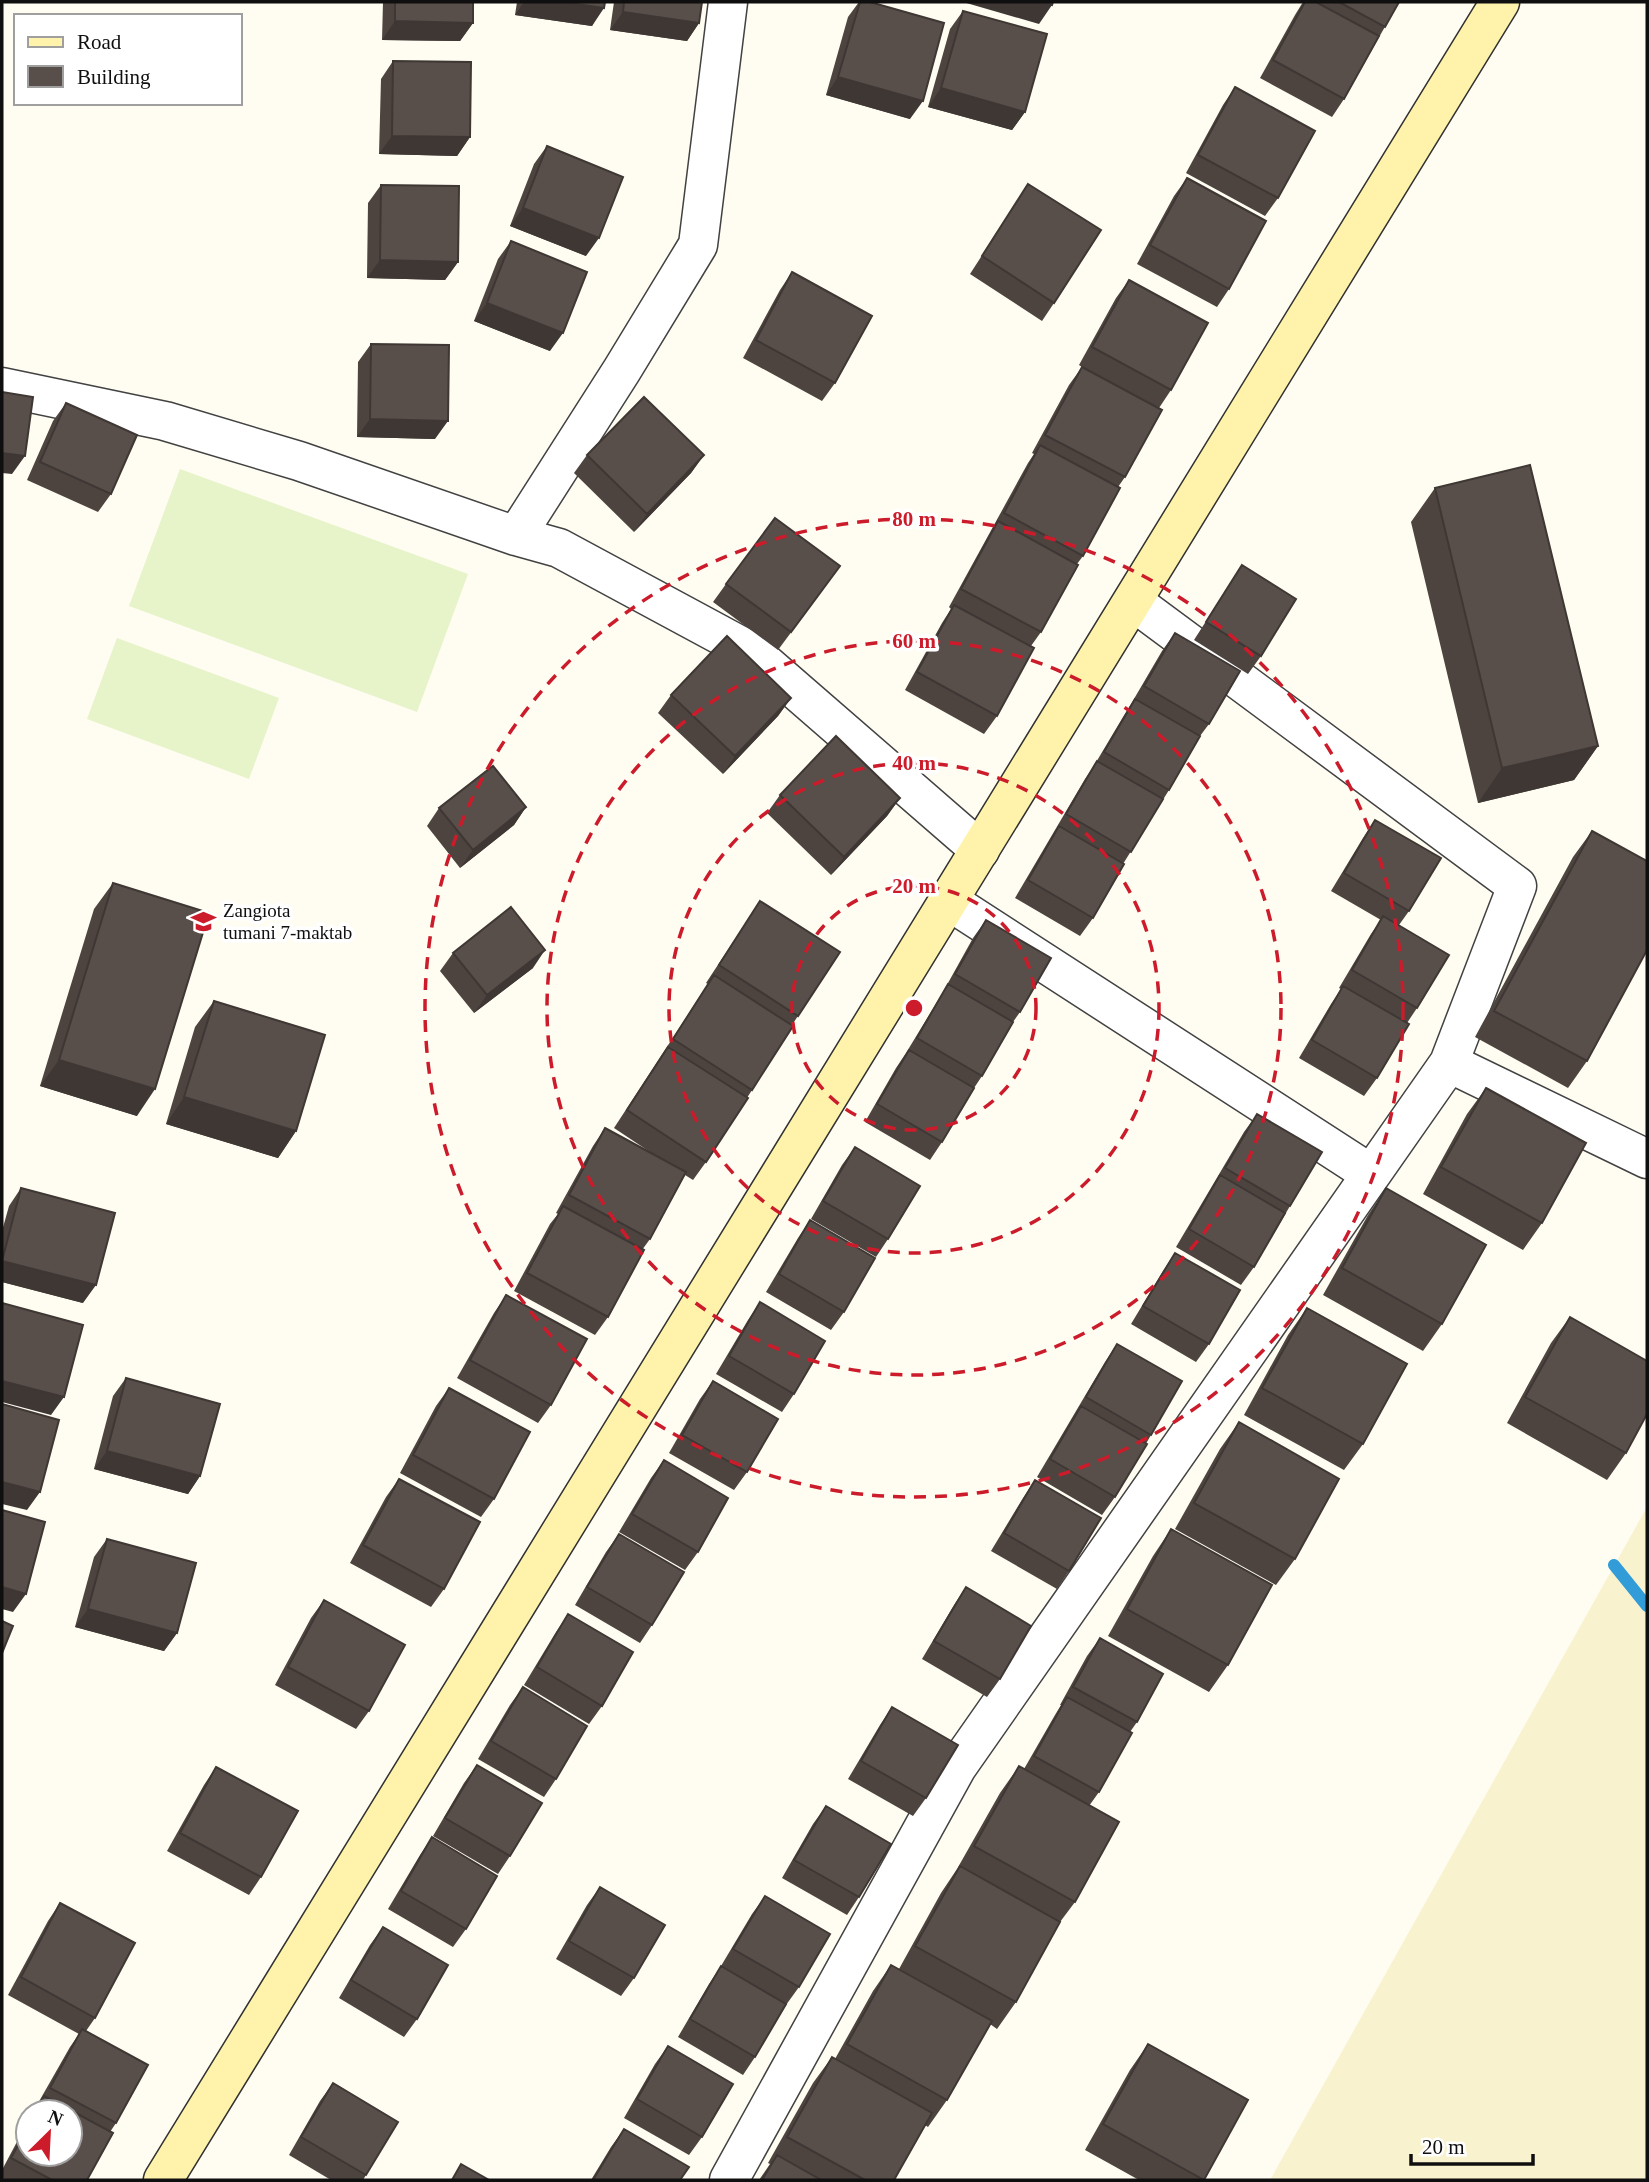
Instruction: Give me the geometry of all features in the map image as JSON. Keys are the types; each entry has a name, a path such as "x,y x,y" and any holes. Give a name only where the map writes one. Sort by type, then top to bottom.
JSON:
{"main road":[{"path":"163,2180 980,850 1135,603 1500,2"}],"street":[{"path":"516,536 698,245 728,2"},
{"path":"2,387 165,421 299,461 558,548 752,652 980,850"},
{"path":"729,2180 957,1767 1449,1063 1517,886 1135,603"},
{"path":"949,901 1371,1174"},
{"path":"1449,1063 1647,1159"}],"shaded area":[{"path":"1647,1507 1647,2180 1270,2180 1391,1964"}],"green space":[{"path":"180,469 468,574 417,712 129,606"},
{"path":"117,638 279,698 249,779 87,719"}],"building":[{"path":"395,2 473,2 473,23 395,21"},
{"path":"563,2 605,2 604,8"},
{"path":"624,2 702,2 699,23 623,12"},
{"path":"860,2 870,2 944,23 923,101 838,77"},
{"path":"1305,2 1316,2 1379,36 1344,99 1273,60"},
{"path":"1339,2 1399,2 1385,27"},
{"path":"963,11 1047,34 1025,112 941,88"},
{"path":"393,61 471,62 470,137 392,136"},
{"path":"1235,87 1315,131 1278,198 1198,155"},
{"path":"547,146 623,177 599,238 523,208"},
{"path":"1187,178 1266,221 1229,289 1150,245"},
{"path":"1028,184 1101,230 1054,303 982,256"},
{"path":"381,185 459,186 458,262 380,260"},
{"path":"511,241 587,272 563,333 487,303"},
{"path":"792,272 872,316 835,383 756,340"},
{"path":"1129,280 1208,323 1171,390 1092,347"},
{"path":"371,344 449,345 448,421 370,419"},
{"path":"1082,367 1162,410 1125,477 1045,435"},
{"path":"2,392 33,397 25,456 2,453"},
{"path":"644,397 704,455 647,514 587,455"},
{"path":"66,403 137,435 111,494 40,462"},
{"path":"1040,445 1120,488 1083,556 1004,513"},
{"path":"1530,465 1598,746 1502,768 1435,488"},
{"path":"775,518 840,566 791,632 726,584"},
{"path":"998,521 1078,565 1041,632 961,589"},
{"path":"1242,565 1296,599 1261,656 1206,622"},
{"path":"954,605 1034,648 997,716 917,672"},
{"path":"1175,633 1240,671 1209,724 1144,686"},
{"path":"727,636 791,698 735,756 671,695"},
{"path":"1135,699 1200,736 1169,790 1104,752"},
{"path":"836,736 900,798 844,857 780,795"},
{"path":"1097,761 1163,799 1131,852 1066,814"},
{"path":"493,766 526,807 473,850 439,808"},
{"path":"1375,820 1441,858 1409,911 1344,873"},
{"path":"1059,826 1124,864 1093,918 1028,880"},
{"path":"1592,831 1647,861 1647,950 1587,1061 1494,1011"},
{"path":"113,883 209,913 155,1089 59,1060"},
{"path":"760,901 840,952 798,1016 719,965"},
{"path":"511,907 545,950 487,995 453,953"},
{"path":"1383,916 1449,955 1417,1008 1352,970"},
{"path":"986,920 1051,958 1020,1012 955,974"},
{"path":"714,975 793,1026 752,1090 673,1039"},
{"path":"948,984 1013,1022 982,1076 917,1038"},
{"path":"1343,986 1409,1024 1377,1078 1312,1040"},
{"path":"214,1001 325,1035 296,1131 184,1097"},
{"path":"668,1047 748,1098 706,1162 627,1110"},
{"path":"909,1050 974,1088 942,1142 877,1104"},
{"path":"1486,1088 1586,1143 1542,1223 1441,1167"},
{"path":"1257,1114 1322,1152 1290,1206 1225,1168"},
{"path":"605,1128 686,1172 650,1239 569,1195"},
{"path":"855,1147 920,1186 888,1239 823,1201"},
{"path":"1220,1175 1285,1213 1254,1267 1189,1229"},
{"path":"21,1188 115,1213 96,1285 2,1261"},
{"path":"1386,1188 1486,1245 1442,1324 1342,1268"},
{"path":"563,1206 644,1250 608,1317 527,1273"},
{"path":"810,1220 875,1258 844,1312 779,1274"},
{"path":"1175,1253 1240,1290 1209,1344 1143,1306"},
{"path":"506,1295 587,1339 551,1405 470,1360"},
{"path":"760,1302 825,1341 794,1394 729,1356"},
{"path":"2,1303 83,1325 64,1397 2,1381"},
{"path":"1307,1308 1407,1364 1363,1444 1262,1388"},
{"path":"1570,1317 1647,1361 1647,1414 1626,1453 1525,1397"},
{"path":"1117,1344 1182,1381 1151,1435 1086,1397"},
{"path":"126,1378 220,1404 200,1476 107,1451"},
{"path":"713,1381 778,1419 747,1472 682,1435"},
{"path":"449,1388 530,1432 494,1499 413,1455"},
{"path":"2,1404 59,1420 40,1492 2,1482"},
{"path":"1081,1406 1147,1444 1115,1497 1050,1459"},
{"path":"1239,1422 1339,1479 1295,1559 1194,1503"},
{"path":"664,1460 728,1498 698,1552 632,1514"},
{"path":"399,1479 480,1522 444,1589 363,1545"},
{"path":"1035,1480 1101,1518 1069,1571 1004,1533"},
{"path":"2,1510 45,1522 26,1594 2,1587"},
{"path":"1171,1529 1272,1585 1228,1665 1127,1609"},
{"path":"619,1534 684,1572 652,1625 587,1587"},
{"path":"107,1539 196,1563 177,1633 88,1609"},
{"path":"966,1587 1031,1626 1000,1679 934,1641"},
{"path":"324,1600 405,1645 369,1711 288,1667"},
{"path":"568,1614 633,1652 602,1706 537,1667"},
{"path":"2,1621 13,1626 2,1653"},
{"path":"1100,1638 1163,1674 1137,1722 1073,1687"},
{"path":"523,1687 587,1726 556,1779 491,1741"},
{"path":"1067,1697 1132,1733 1099,1792 1034,1756"},
{"path":"892,1707 958,1745 926,1798 861,1761"},
{"path":"477,1765 542,1803 510,1856 445,1818"},
{"path":"1019,1766 1119,1822 1075,1902 974,1846"},
{"path":"216,1767 298,1811 261,1877 180,1833"},
{"path":"826,1806 891,1844 859,1897 794,1860"},
{"path":"432,1837 497,1876 466,1929 401,1891"},
{"path":"960,1866 1060,1922 1016,2002 915,1946"},
{"path":"600,1887 665,1925 634,1978 569,1941"},
{"path":"765,1896 830,1934 799,1987 733,1949"},
{"path":"60,1903 135,1943 95,2018 21,1977"},
{"path":"383,1927 448,1965 417,2019 351,1980"},
{"path":"891,1965 992,2021 947,2100 847,2044"},
{"path":"721,1966 786,2004 755,2057 690,2019"},
{"path":"82,2029 148,2065 116,2123 84,2106 84,2098 69,2098 50,2088"},
{"path":"1148,2044 1248,2100 1204,2180 1103,2124"},
{"path":"668,2046 733,2084 702,2137 637,2099"},
{"path":"832,2057 932,2113 894,2180 865,2180 787,2137"},
{"path":"333,2083 398,2122 366,2175 301,2137"},
{"path":"84,2117 113,2133 87,2180 52,2180 30,2168 84,2168"},
{"path":"624,2129 689,2167 680,2180 593,2180"},
{"path":"777,2155 821,2180 762,2180"},
{"path":"461,2164 489,2180 452,2180"}],"waterway":[{"path":"1614,1565 1647,1606"}],"place":[{"name":"Zangiota tumani 7-maktab","path":"203,921"}]}
